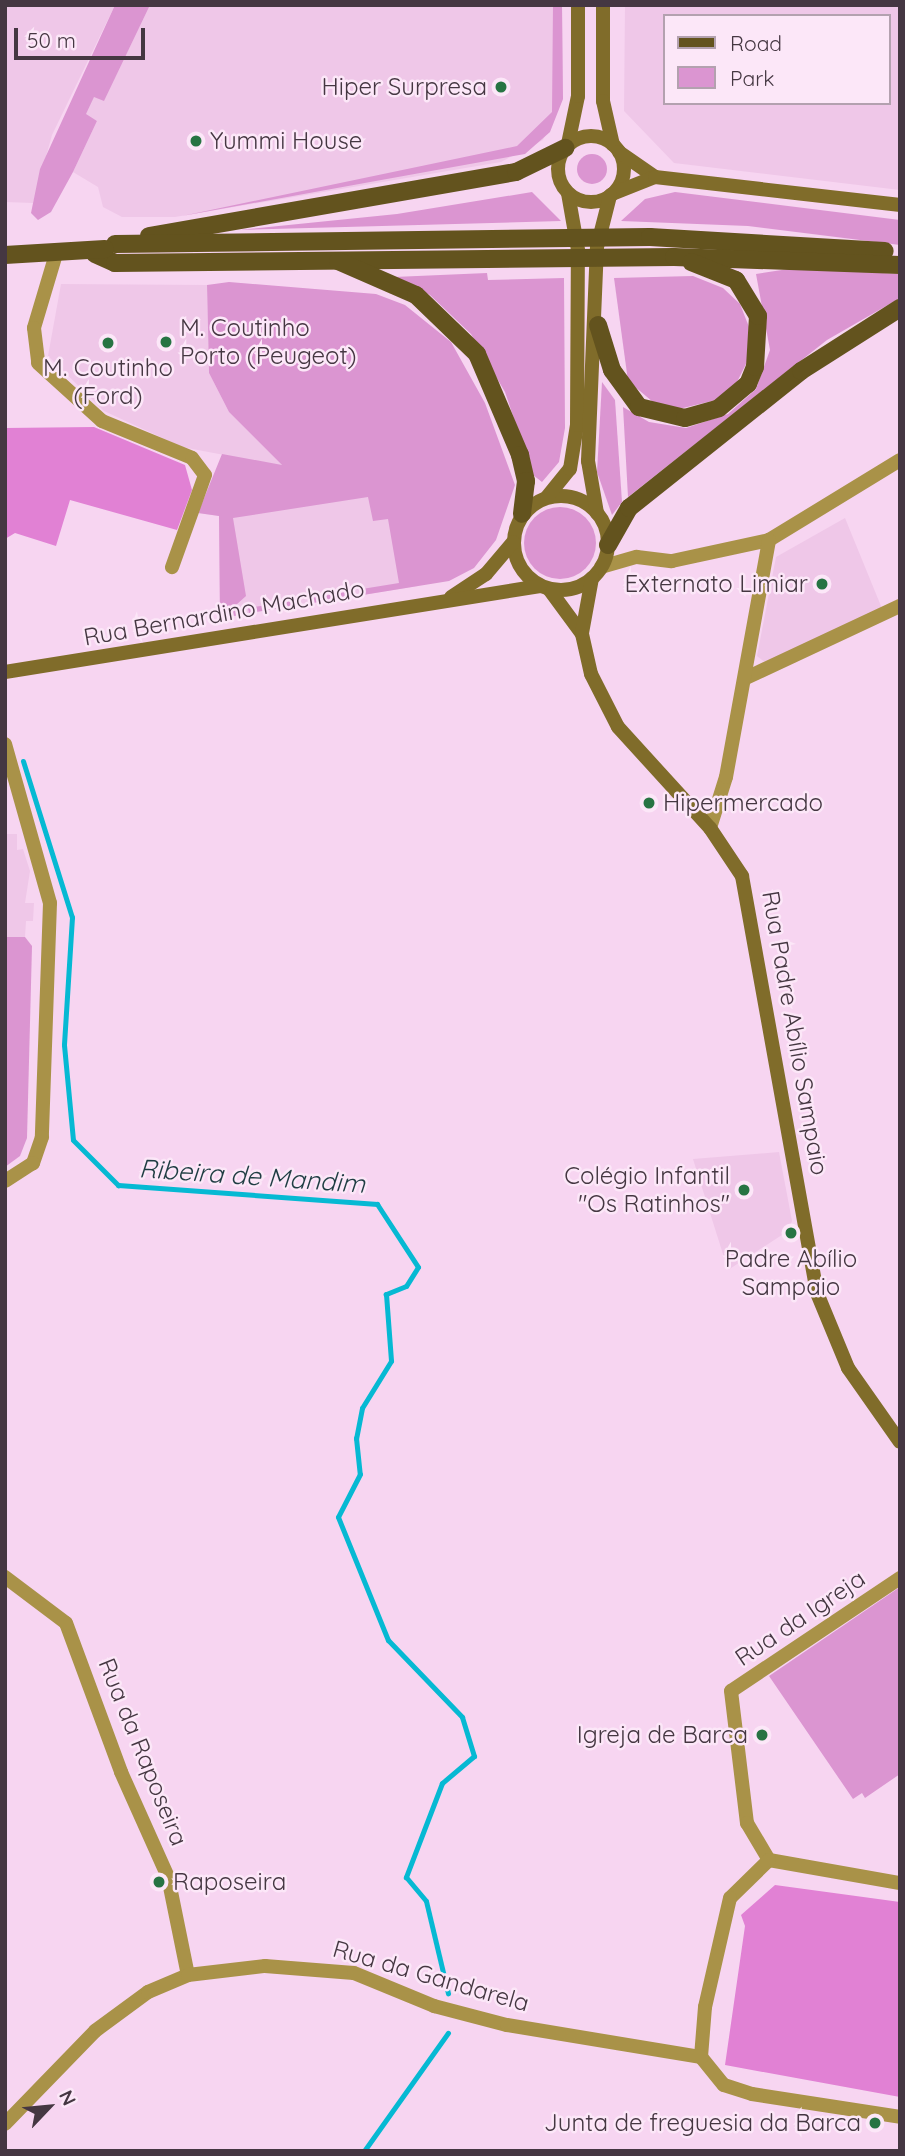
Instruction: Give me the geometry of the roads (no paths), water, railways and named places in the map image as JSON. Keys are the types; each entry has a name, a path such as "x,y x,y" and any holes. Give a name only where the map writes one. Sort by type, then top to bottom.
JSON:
{"main road":[{"path":"522,514 547,497 570,469 577,425 578,250 568,193 558,171 578,96 578,5"},
{"path":"603,5 604,112 616,148 622,178 611,195 597,247 598,325 588,461 597,513 608,545"},
{"path":"95,254 116,244 502,175 594,136 616,148 655,177"},
{"path":"568,193 588,202 655,177 900,205"},
{"path":"116,244 650,236 900,253"},
{"path":"5,255 95,254 115,263 674,257 900,265"},
{"path":"598,325 612,370 639,407 685,418 735,397 755,367 758,316 736,280 674,257"},
{"path":"338,261 416,295 477,354 520,455 526,481 522,514 513,542 520,568 545,587 582,634"},
{"path":"582,634 597,572 608,545 629,508 801,371 900,309"},
{"path":"547,497 569,496 597,513"},
{"name":"Rua Bernardino Machado","path":"450,598 486,574 513,542"},
{"path":"545,587 579,586 597,572"},
{"name":"Rua Bernardino Machado","path":"5,673 450,598 545,587"},
{"name":"Rua Padre Abílio Sampaio","path":"582,634 591,674 618,727 710,828 748,895 824,1317 848,1368 900,1441"}],"street":[{"path":"57,254 34,328 38,363 102,421 192,458 205,475 172,567"},
{"path":"597,572 637,557 672,561 769,540 900,460"},
{"path":"710,828 746,678 769,540"},
{"path":"746,678 900,606"},
{"path":"5,744 50,903 42,1137 33,1163 5,1181"},
{"name":"Rua da Raposeira","path":"5,1577 66,1623 121,1772 169,1877 188,1975"},
{"name":"Rua da Igreja","path":"769,1860 747,1823 731,1691 900,1578"},
{"path":"900,1883 769,1860 730,1898 705,2007 701,2057 724,2085 752,2094 900,2117"},
{"name":"Rua da Gandarela","path":"5,2124 94,2031 148,1992 188,1975 315,1967 354,1973 434,2006 507,2025 701,2057"}],"waterway":[{"path":"23,761 72,917 64,1045 73,1140 118,1185 377,1204 418,1267 406,1286 386,1294 391,1361 362,1408 356,1438 360,1474 338,1517 388,1640 462,1717 474,1756 442,1783 406,1877 426,1901 448,1993"},
{"name":"Ribeira de Mandim","path":"364,2151 448,2033"}],"place":[{"name":"Hiper Surpresa","path":"501,87"},
{"name":"Yummi House","path":"196,141"},
{"name":"M. Coutinho Porto (Peugeot)","path":"166,342"},
{"name":"M. Coutinho (Ford)","path":"108,343"},
{"name":"Externato Limiar","path":"822,584"},
{"name":"Hipermercado","path":"649,803"},
{"name":"Colégio Infantil \"Os Ratinhos\"","path":"744,1190"},
{"name":"Padre Abílio Sampaio","path":"791,1233"},
{"name":"Igreja de Barca","path":"762,1735"},
{"name":"Raposeira","path":"159,1882"},
{"name":"Junta de freguesia da Barca","path":"875,2123"}]}
